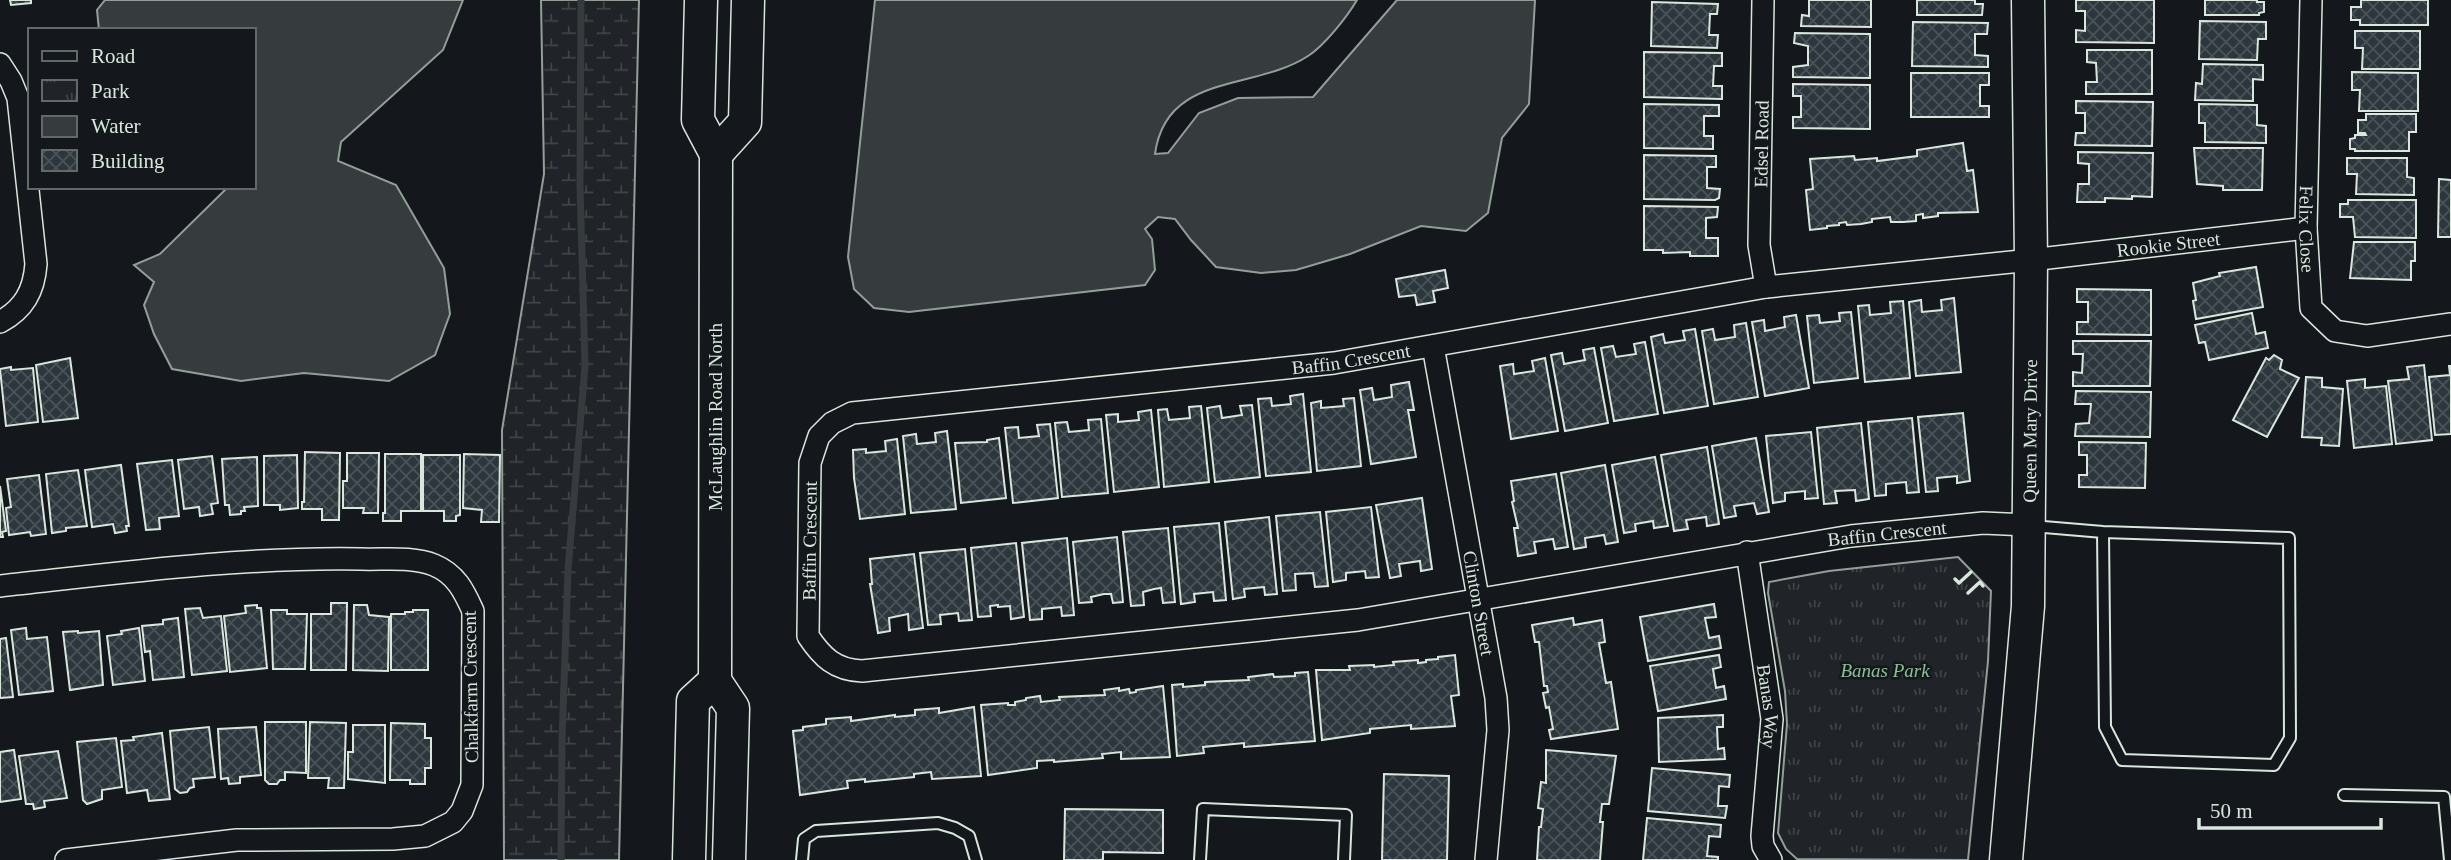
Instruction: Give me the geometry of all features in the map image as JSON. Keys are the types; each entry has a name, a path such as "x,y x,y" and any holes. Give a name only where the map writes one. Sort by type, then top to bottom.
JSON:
{"main road":[{"name":"McLaughlin Road North","path":"701,0 698,120 716,154 715,681"},
{"path":"716,154 745,122 748,0"},
{"name":"Queen Mary Drive","path":"2006,860 2027,635 2031,260 2028,0"},
{"path":"689,860 693,701 715,681 733,708 729,860"}],"street":[{"name":"Edsel Road","path":"1763,0 1759,245 1766,287"},
{"name":"Felix Close","path":"2311,0 2306,228 2311,308 2335,331 2367,336 2451,324"},
{"path":"0,64 18,99 36,264 35,281 27,300 12,315 0,321"},
{"name":"Rookie Street","path":"2031,260 2306,228"},
{"name":"Baffin Crescent","path":"2028,525 1970,524 1852,536 1358,621 862,671 833,665 818,652 808,636 810,463 819,436 839,418 852,413 1334,363 1766,287 2031,260"},
{"name":"Clinton Street","path":"1433,346 1496,698 1498,730 1486,860"},
{"name":"Banas Way","path":"1747,552 1772,719 1762,836 1763,846 1771,860"},
{"name":"Chalkfarm Crescent","path":"0,586 226,562 330,559 422,561 450,574 463,587 473,611 472,785 462,811 453,822 425,836 393,839 237,840 66,860"}],"lane":[{"path":"2028,525 2103,532 2289,538 2290,738 2273,765 2122,760 2105,727 2103,532"},
{"path":"2344,795 2444,797 2450,860"},
{"path":"1200,860 1203,809 1346,815 1344,860"},
{"path":"802,860 804,839 816,831 938,823 969,836 976,860"}],"green space":[{"path":"541,0 639,0 619,860 504,860 502,430 544,174"},
{"name":"Banas Park","path":"1958,557 1991,591 1988,661 1968,860 1797,859 1786,849 1778,833 1787,724 1785,691 1768,593 1769,582 1829,571"}],"water":[{"path":"105,0 463,0 443,50 341,142 338,161 396,185 444,268 450,314 435,355 389,381 304,373 241,381 172,369 154,334 144,305 154,282 134,265 160,254 226,189 256,189 256,28 99,28 97,10"},
{"path":"875,0 1357,0 1335,31 1308,56 1287,67 1216,87 1194,96 1176,109 1163,128 1155,154 1168,153 1199,113 1238,98 1313,97 1397,0 1535,0 1529,104 1502,138 1488,213 1466,231 1421,226 1350,254 1296,270 1261,273 1216,267 1175,219 1158,217 1145,229 1152,239 1155,270 1145,285 909,312 874,308 854,289 848,257"}],"building":[{"path":"10,0 31,0 31,3 11,5"},
{"path":"1809,0 1871,0 1871,27 1801,26 1802,15 1809,16"},
{"path":"1917,0 1975,0 1975,4 1983,4 1982,15 1917,15"},
{"path":"2076,0 2154,0 2154,43 2076,42 2076,30 2085,31 2085,11 2076,11"},
{"path":"2205,0 2257,0 2264,2 2264,12 2259,15 2205,15"},
{"path":"2361,0 2428,0 2428,25 2360,25 2360,20 2351,20 2351,7 2361,7"},
{"path":"1652,2 1718,4 1717,14 1710,14 1709,35 1718,35 1717,48 1651,46"},
{"path":"2200,21 2266,22 2266,39 2258,39 2257,60 2199,59"},
{"path":"1913,22 1988,23 1987,34 1975,34 1975,55 1988,56 1988,67 1912,66"},
{"path":"2355,31 2420,31 2420,69 2362,69 2363,48 2355,48"},
{"path":"1795,33 1870,34 1870,78 1793,77 1793,67 1808,65 1808,46 1794,43"},
{"path":"2087,50 2152,50 2152,94 2086,94 2086,82 2097,82 2096,63 2087,62"},
{"path":"1644,52 1722,53 1722,66 1714,66 1713,86 1722,86 1722,99 1644,97"},
{"path":"2203,64 2263,65 2263,80 2253,79 2253,101 2195,100 2196,83 2202,84"},
{"path":"2352,72 2418,73 2418,111 2359,111 2360,90 2352,90"},
{"path":"1911,73 1989,73 1989,85 1980,85 1980,106 1989,106 1989,117 1911,117"},
{"path":"1793,84 1870,85 1870,129 1793,128 1793,117 1801,117 1801,96 1793,96"},
{"path":"2076,101 2153,102 2152,146 2075,145 2076,133 2085,133 2085,113 2076,113"},
{"path":"1644,104 1719,105 1719,116 1704,116 1704,136 1713,136 1713,149 1644,148"},
{"path":"2199,104 2257,105 2257,125 2266,126 2266,143 2205,142 2205,123 2199,123"},
{"path":"2366,114 2416,114 2416,132 2409,132 2409,151 2350,149 2350,139 2355,138 2355,135 2366,135 2358,133 2358,120 2366,120"},
{"path":"1963,143 1967,171 1973,170 1978,212 1938,213 1938,216 1923,218 1923,214 1916,215 1916,221 1903,222 1891,222 1890,217 1872,219 1872,222 1861,224 1839,223 1810,230 1806,190 1813,189 1810,159 1854,156 1855,160 1877,158 1877,161 1917,156 1917,150"},
{"path":"2194,148 2263,148 2262,190 2223,190 2223,186 2197,184"},
{"path":"2078,152 2153,153 2152,197 2132,196 2132,199 2105,198 2105,202 2077,202 2078,184 2089,184 2089,164 2078,163"},
{"path":"1644,155 1716,156 1716,167 1707,167 1707,188 1720,189 1719,198 1644,199"},
{"path":"2347,158 2407,158 2407,177 2414,178 2414,195 2356,194 2357,174 2347,174"},
{"path":"2439,179 2451,180 2451,237 2438,237"},
{"path":"2348,200 2416,200 2416,238 2355,237 2353,217 2340,217 2340,204 2348,204"},
{"path":"1644,206 1718,207 1717,217 1706,218 1706,238 1718,238 1718,256 1690,256 1690,252 1663,253 1663,250 1644,250"},
{"path":"2354,242 2415,242 2411,280 2350,278"},
{"path":"2256,267 2263,307 2196,319 2193,283 2220,276 2219,273"},
{"path":"1445,270 1448,288 1433,291 1435,302 1417,305 1415,295 1399,297 1396,279"},
{"path":"2077,289 2151,290 2151,335 2077,334 2077,322 2088,322 2088,302 2077,302"},
{"path":"1954,298 1961,372 1916,376 1909,302 1921,300 1922,312 1942,310 1941,300"},
{"path":"1903,301 1910,378 1865,382 1858,306 1869,305 1870,315 1891,313 1890,302"},
{"path":"1851,312 1858,378 1814,383 1807,316 1819,315 1820,323 1840,321 1839,313"},
{"path":"2252,313 2256,334 2265,332 2268,348 2209,360 2205,342 2199,343 2195,325"},
{"path":"1796,315 1809,388 1765,396 1752,322 1764,320 1765,331 1785,327 1784,317"},
{"path":"1746,323 1758,397 1714,404 1702,331 1713,329 1715,340 1735,337 1734,325"},
{"path":"1695,329 1708,406 1664,413 1651,337 1663,334 1665,343 1685,340 1683,331"},
{"path":"2073,341 2151,341 2150,386 2073,386 2073,372 2082,373 2083,354 2073,354"},
{"path":"1645,342 1658,414 1614,421 1601,348 1613,346 1616,357 1636,354 1634,344"},
{"path":"1594,348 1608,423 1565,431 1551,355 1562,353 1564,364 1585,360 1583,350"},
{"path":"2274,355 2282,360 2280,369 2299,378 2267,437 2233,420 2266,358 2269,360"},
{"path":"70,358 78,418 43,422 36,365"},
{"path":"1545,358 1558,431 1511,439 1500,366 1513,364 1514,374 1534,371 1532,361"},
{"path":"2424,365 2432,440 2396,444 2388,381 2409,379 2407,367"},
{"path":"2451,366 2451,434 2435,435 2429,377 2450,375"},
{"path":"11,367 11,370 33,368 38,422 6,426 0,369"},
{"path":"2306,377 2322,378 2322,387 2343,389 2339,446 2321,445 2322,438 2302,437"},
{"path":"2365,379 2365,388 2386,386 2392,444 2354,448 2347,381"},
{"path":"1409,382 1414,410 1408,410 1416,457 1371,464 1360,390 1372,388 1374,400 1392,397 1391,385"},
{"path":"2076,391 2151,392 2150,437 2075,436 2076,424 2089,423 2091,404 2075,404"},
{"path":"1303,394 1311,472 1266,476 1258,399 1271,398 1272,406 1291,404 1290,396"},
{"path":"1354,398 1361,466 1317,471 1311,403 1321,401 1321,408 1344,406 1343,399"},
{"path":"1252,405 1260,477 1215,482 1207,408 1220,406 1222,418 1242,415 1240,406"},
{"path":"1201,406 1209,482 1164,487 1158,410 1167,409 1169,420 1190,418 1189,407"},
{"path":"1151,410 1159,487 1114,492 1106,415 1118,414 1118,422 1139,420 1138,412"},
{"path":"1963,413 1970,481 1957,483 1957,476 1937,478 1938,491 1926,492 1918,417"},
{"path":"1912,418 1919,492 1907,493 1906,482 1886,484 1886,495 1875,496 1868,422"},
{"path":"1101,419 1108,493 1062,497 1055,423 1067,422 1069,432 1089,430 1088,420"},
{"path":"1861,423 1869,499 1856,501 1855,490 1835,491 1837,503 1824,504 1817,428"},
{"path":"1050,424 1058,498 1013,503 1005,428 1018,427 1019,438 1039,436 1037,425"},
{"path":"947,431 956,509 911,513 903,436 916,434 917,444 936,442 935,433"},
{"path":"1811,432 1818,498 1805,499 1805,491 1785,493 1785,501 1773,503 1766,436"},
{"path":"999,438 1006,498 961,503 955,443 987,442"},
{"path":"1756,438 1769,512 1757,514 1754,503 1734,506 1736,516 1724,518 1712,446"},
{"path":"897,439 905,514 860,519 853,450 866,449 866,453 886,451 885,441"},
{"path":"2079,442 2146,443 2145,488 2079,487 2079,475 2087,475 2087,455 2079,455"},
{"path":"1707,447 1719,524 1707,526 1706,517 1686,520 1688,529 1674,531 1661,455"},
{"path":"305,452 340,453 339,520 322,520 322,509 302,509"},
{"path":"347,453 379,453 378,513 363,513 364,508 343,508"},
{"path":"385,454 421,454 421,511 401,511 401,521 383,521"},
{"path":"464,454 500,455 499,522 481,522 482,510 463,508"},
{"path":"297,455 298,508 280,510 280,505 264,505 264,456"},
{"path":"423,455 460,455 460,515 456,516 456,521 444,521 444,511 423,511"},
{"path":"212,456 218,503 211,504 213,514 200,516 199,507 184,509 178,460"},
{"path":"257,457 258,506 244,507 245,511 241,511 241,514 230,515 229,505 225,505 222,459"},
{"path":"1655,457 1668,526 1654,528 1653,521 1635,524 1636,531 1624,533 1612,465"},
{"path":"172,460 179,516 159,518 160,529 146,530 137,464"},
{"path":"121,465 129,526 126,526 127,531 115,533 113,524 92,527 85,470"},
{"path":"1605,465 1618,542 1606,544 1604,535 1585,538 1586,547 1574,549 1561,473"},
{"path":"78,470 87,526 66,528 66,531 52,533 46,474"},
{"path":"1556,474 1568,547 1555,549 1553,539 1534,542 1536,553 1518,556 1514,528 1518,528 1512,502 1511,481"},
{"path":"39,475 46,534 31,536 30,532 9,535 6,508 11,507 7,479"},
{"path":"0,486 6,531 2,532 3,537 0,537"},
{"path":"1422,498 1432,569 1421,571 1420,561 1399,564 1401,576 1390,578 1376,505"},
{"path":"1371,507 1379,577 1366,578 1365,571 1346,573 1346,580 1333,582 1326,512"},
{"path":"1320,512 1328,586 1315,587 1313,573 1295,574 1296,590 1283,591 1276,516"},
{"path":"1269,517 1277,594 1265,595 1264,587 1244,589 1245,597 1233,599 1225,522"},
{"path":"1219,523 1226,600 1214,601 1213,592 1194,594 1195,602 1181,604 1174,527"},
{"path":"1168,528 1175,602 1163,603 1161,588 1143,592 1144,605 1131,606 1123,532"},
{"path":"1117,537 1123,602 1113,603 1111,594 1104,594 1091,597 1092,602 1079,603 1073,542"},
{"path":"1067,538 1074,615 1062,616 1061,607 1042,609 1042,619 1030,620 1022,543"},
{"path":"1016,543 1024,617 1011,619 1010,606 998,605 990,606 991,616 978,617 971,548"},
{"path":"965,549 972,620 959,621 958,613 940,615 941,624 928,625 920,553"},
{"path":"914,554 923,628 909,630 908,614 889,618 890,631 878,633 870,584 870,559"},
{"path":"331,603 347,603 346,670 311,670 311,614 331,614"},
{"path":"1714,604 1716,617 1705,618 1709,638 1719,636 1721,648 1648,661 1640,617"},
{"path":"257,605 257,608 261,608 267,668 230,672 224,616 246,613 245,606"},
{"path":"354,605 367,605 369,615 389,617 388,671 353,670"},
{"path":"200,608 203,618 221,616 227,671 192,675 185,609"},
{"path":"271,610 287,610 287,614 307,614 305,669 273,669"},
{"path":"413,610 428,610 428,670 391,670 391,614 405,614"},
{"path":"178,618 184,677 153,680 150,651 145,652 142,626 163,624 163,620"},
{"path":"1573,618 1574,625 1602,620 1605,642 1599,643 1606,683 1611,682 1618,729 1551,739 1549,730 1553,729 1543,693 1548,692 1547,686 1544,686 1539,642 1535,642 1532,625"},
{"path":"26,628 27,639 47,637 53,691 19,695 11,630"},
{"path":"139,628 145,681 113,685 107,636"},
{"path":"99,631 103,685 70,690 63,632"},
{"path":"6,638 13,697 0,698 0,639"},
{"path":"1455,655 1459,695 1451,696 1455,726 1411,729 1411,725 1370,729 1370,733 1322,740 1316,670 1350,670 1349,666 1374,667 1418,660 1418,663"},
{"path":"1719,655 1721,667 1713,669 1716,688 1724,686 1726,699 1658,711 1650,666"},
{"path":"1308,672 1315,741 1244,747 1244,743 1203,747 1204,753 1177,756 1172,685 1205,685 1205,682 1249,680 1248,677 1273,674 1274,677 1295,676 1295,673"},
{"path":"1163,686 1170,757 1121,759 1121,752 1102,754 1103,758 1037,761 1037,768 988,775 981,705 1015,705 1015,702 1026,698 1040,696 1041,702 1060,700 1059,697 1105,695 1104,690 1119,688 1119,691 1129,689 1130,693"},
{"path":"974,707 981,776 932,779 931,772 914,774 914,777 847,781 848,788 800,795 793,731 826,724 826,719 851,717 851,721 915,715 915,710 939,708 939,713"},
{"path":"1723,715 1723,727 1717,727 1718,749 1724,748 1725,759 1659,762 1658,718"},
{"path":"265,722 306,722 306,773 285,772 285,780 280,780 277,784 269,784 265,780"},
{"path":"310,722 346,723 344,788 328,788 329,778 308,778"},
{"path":"391,723 425,724 425,738 431,738 431,768 425,768 425,784 410,784 410,780 390,780"},
{"path":"353,725 385,725 385,783 348,779 348,752 353,752"},
{"path":"209,727 215,777 193,779 194,787 180,793 175,789 170,731"},
{"path":"256,727 261,775 240,777 240,783 229,784 228,778 221,779 218,729"},
{"path":"162,733 170,799 149,801 147,790 127,793 121,741"},
{"path":"116,738 122,787 102,790 102,799 87,804 83,800 77,742"},
{"path":"14,750 21,799 0,802 0,752"},
{"path":"1546,750 1616,756 1609,804 1602,804 1600,860 1537,860 1543,809 1538,808 1541,782 1546,783"},
{"path":"58,751 67,798 44,801 45,807 34,809 33,804 26,804 19,756"},
{"path":"1652,768 1730,775 1729,787 1719,786 1718,806 1727,806 1725,818 1648,811"},
{"path":"1384,774 1449,776 1447,860 1382,860"},
{"path":"1065,809 1163,810 1163,853 1103,852 1103,860 1064,860"},
{"path":"1647,818 1721,825 1720,837 1709,836 1707,856 1718,857 1718,860 1643,860"}],"waterway":[{"path":"561,860 568,570 585,366 580,185 581,0"}],"wall":[{"path":"1955,579 1959,583 1971,572"},
{"path":"1968,593 1980,582 1983,586"}]}
